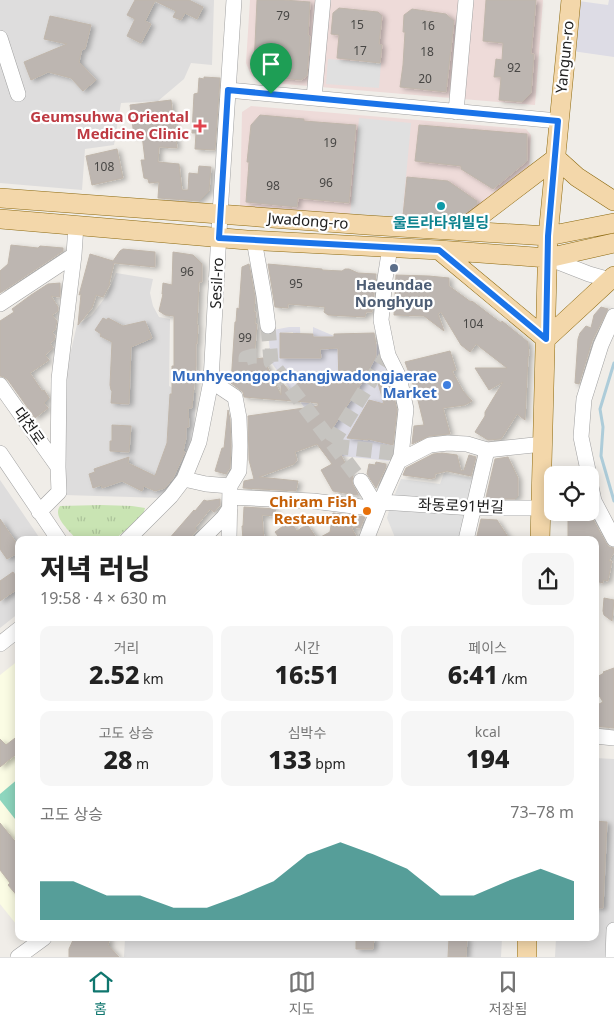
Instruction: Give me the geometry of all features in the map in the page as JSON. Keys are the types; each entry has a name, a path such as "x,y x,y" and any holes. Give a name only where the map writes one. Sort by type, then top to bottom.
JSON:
{"main road":[{"name":"Yangun-ro","path":"540,536 548,236 571,0"},
{"path":"460,231 556,158 577,177 614,201"},
{"name":"Jwadong-ro","path":"0,198 374,226 548,236 614,223"},
{"name":"Jwadong-ro","path":"0,218 219,238 548,258 614,243"},
{"path":"439,250 546,339 612,279"},
{"path":"527,957 528,941"}],"street":[{"name":"Sesil-ro","path":"131,536 171,496 184,479 199,442 211,382 234,0"},
{"path":"314,98 323,0"},
{"path":"456,112 466,0"},
{"path":"0,38 18,94"},
{"path":"228,90 558,121"},
{"path":"39,512 59,492 59,378 76,225"},
{"name":"Jwadong-ro","path":"254,240 268,326"},
{"path":"368,536 401,456 406,408 399,378 388,355 381,320 384,279 390,247"},
{"path":"0,304 74,255"},
{"path":"548,258 612,279"},
{"path":"586,466 581,437 584,399 614,316"},
{"path":"205,536 224,517 239,471 240,446 235,397 211,382"},
{"name":"대천로","path":"0,385 58,467"},
{"path":"399,461 430,445 448,443 467,444 487,450 543,444"},
{"path":"467,536 487,450"},
{"path":"0,452 56,536"},
{"name":"좌동로91번길","path":"184,479 206,484 230,497 380,506 541,508"},
{"path":"361,481 380,506"},
{"path":"228,536 230,497"},
{"path":"599,510 614,539"},
{"path":"0,644 15,632"},
{"path":"599,736 614,738"},
{"path":"613,957 614,930"},
{"path":"18,957 40,941"}],"shaded area":[{"path":"0,0 214,0 212,65 191,63 184,79 158,101 121,103 114,145 85,149 82,190 0,183"},
{"path":"250,0 543,0 535,105 261,82 251,75 246,63"},
{"path":"571,0 608,5 609,0 614,0 614,57 565,50"},
{"path":"328,59 381,63 379,88 326,84"},
{"path":"251,106 526,129 531,135 529,169 458,227 240,209 242,112"},
{"path":"359,118 411,123 402,220 350,215"},
{"path":"116,273 153,279 150,293 153,306 159,317 170,319 169,386 176,390 196,393 194,438 178,483 164,498 64,495 67,367 77,325 92,315 107,295"},
{"path":"300,327 301,358 321,358 320,338 313,337 313,327 334,336 336,348 380,344 391,369 385,371 378,382 385,409 379,441 392,445 389,461 342,456 271,362 268,331","holes":["293,332 294,358 281,358 280,333","298,381 359,386 332,428 297,384","369,400 374,402 368,440 348,438"]},
{"path":"444,473 477,479 471,505 393,499 401,479 440,484"},
{"path":"0,480 38,536 15,536 15,616 0,628"},
{"path":"390,507 469,512 464,536 394,536 387,518"},
{"path":"15,663 15,923 0,904 0,675"},
{"path":"599,758 614,759 614,957 555,957 556,941 599,941"},
{"path":"125,941 502,941 501,957 124,957"}],"green space":[{"path":"101,505 145,508 143,515 119,536 74,536 58,515 60,506"},
{"path":"15,781 15,819 0,800 0,794"}],"building":[{"path":"135,0 189,0 203,7 197,19 185,13 181,20 173,17 176,11 155,1 145,21 151,24 141,43 127,36 135,19 127,15"},
{"path":"257,0 310,2 307,76 301,80 264,77 254,66"},
{"path":"486,0 536,0 531,54 534,54 531,93 522,102 499,100 501,77 494,77 496,59 502,60 503,43 483,41"},
{"path":"339,8 378,12 382,16 379,44 382,45 380,63 337,58 339,35 331,34 333,13"},
{"path":"412,9 446,14 454,21 446,92 400,87 405,32 403,32 404,15"},
{"path":"50,16 91,25 85,49 82,49 79,62 96,80 83,91 71,78 48,72 31,80 24,62 67,44 44,39"},
{"path":"204,77 220,78 215,150 195,149 196,133 192,133 194,94 198,93 199,78 204,79"},
{"path":"171,100 177,148 159,147 158,162 179,164 182,190 188,190 189,173 198,174 199,166 211,167 209,191 199,201 158,198 159,182 149,183 148,179 144,178 141,160 145,160 142,135 134,136 130,105"},
{"path":"260,115 356,125 349,203 298,198 297,207 246,202 249,162 247,162 251,125"},
{"path":"419,125 527,134 527,161 493,189 461,169 461,166 415,161"},
{"path":"117,149 123,178 92,185 86,156"},
{"name":"울트라타워빌딩","path":"407,177 448,181 477,201 477,204 457,219 403,216"},
{"path":"11,245 63,248 63,251 0,293 0,271 8,264"},
{"path":"123,249 155,252 155,267 114,263 110,284 103,297 96,295 92,308 78,325 81,294 79,295 90,254 113,261"},
{"path":"173,252 193,255 202,264 202,282 199,282 196,366 192,408 188,408 189,427 186,427 183,451 185,452 173,478 165,488 155,491 144,486 142,491 122,481 102,488 101,485 93,488 89,474 95,472 94,469 129,457 128,463 155,476 167,443 170,394 172,394 172,366 174,366 174,316 165,315 159,311 163,294 163,283 172,285"},
{"path":"249,264 255,297 255,324 257,324 254,359 263,358 281,395 281,381 293,396 298,380 339,384 338,348 320,349 321,358 280,358 280,333 313,334 313,337 334,337 334,334 374,333 376,356 363,381 328,435 326,435 339,452 353,477 353,485 358,494 356,495 333,491 321,470 332,464 317,444 295,452 297,460 294,464 259,477 298,481 296,491 243,488 244,481 254,479 249,460 248,416 318,406 318,403 244,397 243,392 231,383 235,322 237,308 239,309 242,267"},
{"path":"268,264 322,270 342,271 349,269 358,273 376,274 372,312 366,312 365,317 328,315 324,312 325,307 288,304 288,308 275,307"},
{"path":"396,275 449,278 449,286 501,323 502,321 528,342 525,420 517,414 501,439 488,440 475,432 503,382 489,390 475,368 507,368 476,344 470,352 461,345 441,312 438,314 444,331 424,316 394,315"},
{"path":"60,283 60,297 51,296 58,307 58,311 52,315 57,321 55,330 52,332 55,336 54,340 50,343 53,348 45,355 49,360 30,373 49,398 44,403 48,408 35,418 8,380 0,376 0,321 14,312 12,309 48,284"},
{"path":"601,307 608,309 592,341 579,384 575,383 580,333 586,326 591,328 594,315"},
{"path":"103,318 107,320 108,318 123,326 145,321 152,338 131,347 129,404 111,403 112,342 100,336 101,334 95,330"},
{"path":"450,351 456,370 452,371 463,391 472,401 465,405 443,408 450,434 429,436 412,444 414,426 424,425 416,392 405,362"},
{"path":"382,376 388,376 390,380 397,410 393,445 368,439 347,438 369,400 384,404 378,383"},
{"path":"228,410 231,446 230,468 226,474 215,471 222,448 224,448"},
{"path":"112,425 131,426 129,452 110,451"},
{"path":"433,454 457,455 461,471 464,470 469,455 476,457 471,476 447,471 435,474 435,478 432,479 403,475 406,468"},
{"path":"508,457 518,478 518,496 515,499 486,499 495,459"},
{"path":"376,462 386,464 386,467 376,488 367,474 369,464 375,465"},
{"path":"220,499 220,505 214,512 210,509 195,528 197,530 192,536 171,536 204,500"},
{"path":"244,507 276,509 275,516 262,515 264,536 243,536"},
{"path":"333,513 365,517 360,528 351,527 356,536 323,536 330,532"},
{"path":"0,519 15,541 15,554 7,559 0,549"},
{"path":"481,519 497,520 507,536 477,536"},
{"path":"290,521 297,531 307,524 315,536 278,536 275,532"},
{"path":"568,521 594,521 606,543 609,547 614,548 609,561 612,561 608,581 603,580 603,583 599,582 599,536 568,536"},
{"path":"13,572 15,575 15,591 0,601 0,581"},
{"path":"604,598 614,600 612,621 604,615"},
{"path":"614,668 614,728 599,726 599,704 603,702 599,696 599,676 603,672"},
{"path":"15,738 15,755 0,767 0,739 6,745"},
{"path":"599,821 607,822 603,908 599,908"},
{"path":"0,823 15,841 15,893 0,870"},
{"path":"73,941 109,941 108,945 119,957 69,957 69,949"},
{"path":"356,941 374,941 373,949 356,949"},
{"path":"449,941 467,941 466,957 448,957"}],"waterway":[{"path":"614,363 600,409 603,427 601,456 614,501"}],"tunnel":[{"path":"268,326 271,362 361,481"},
{"path":"332,443 388,353"},
{"path":"246,362 246,358 253,356 270,356"},
{"path":"334,446 401,454"}],"place":[{"name":"Geumsuhwa Oriental Medicine Clinic","path":"200,126"},
{"name":"울트라타워빌딩","path":"441,206"},
{"name":"Haeundae Nonghyup","path":"394,268"},
{"name":"Munhyeongopchangjwadongjaerae Market","path":"447,385"},
{"name":"Chiram Fish Restaurant","path":"367,511"}],"route":[{"path":"228,90 271,94 558,121 548,236 546,339 439,250 219,238 228,90"}]}
